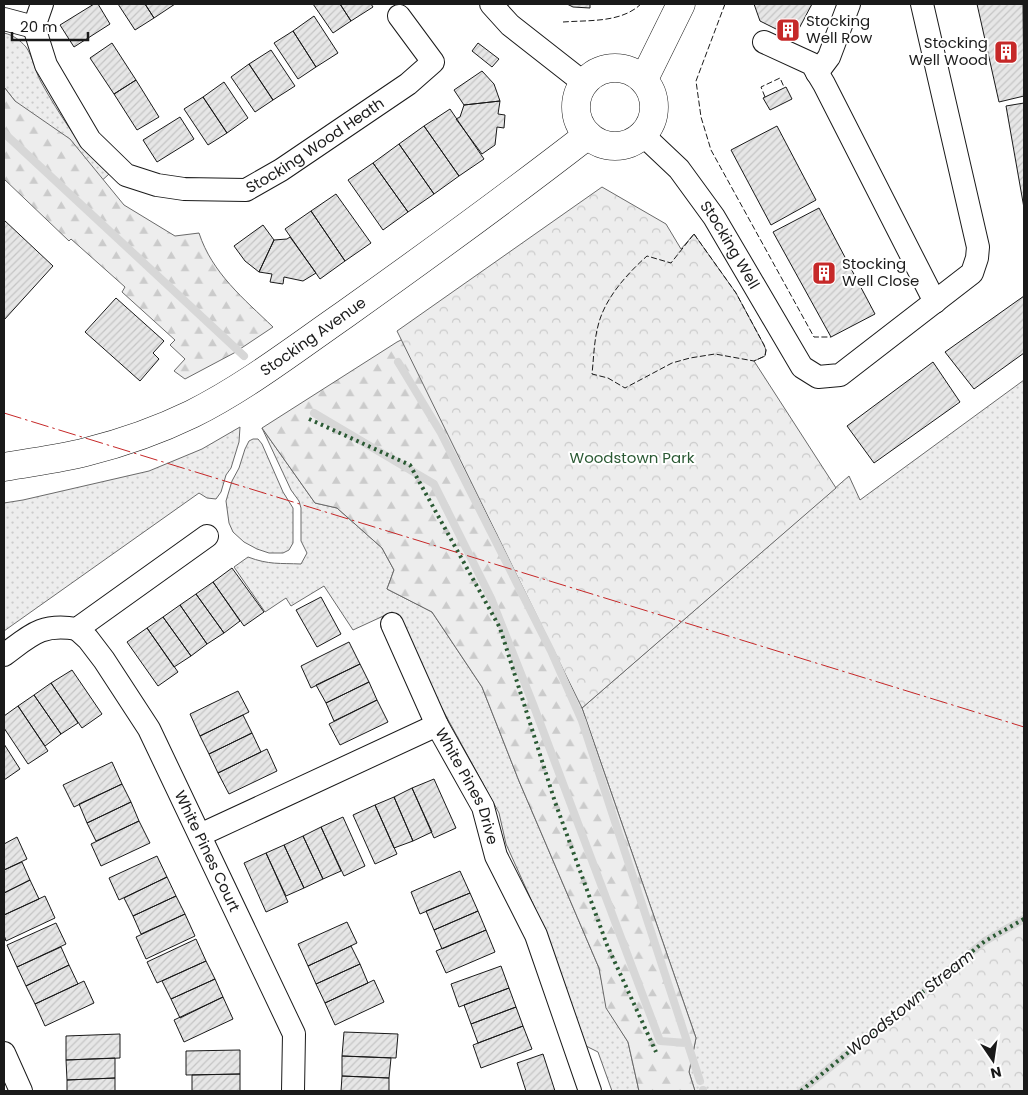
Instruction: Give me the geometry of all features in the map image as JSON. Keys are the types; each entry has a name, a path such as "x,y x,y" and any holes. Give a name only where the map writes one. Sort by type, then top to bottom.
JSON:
{"street":[{"path":"4,19 34,27 42,4"},
{"path":"492,4 510,25 584,84"},
{"path":"644,79 681,4"},
{"path":"817,73 829,56 849,4"},
{"path":"764,42 812,64 935,302 972,273 978,247 922,4"},
{"name":"Stocking Wood Heath","path":"34,27 46,65 90,140 126,175 156,185 184,189 246,190 281,170 408,84 433,62 399,16"},
{"path":"613,67 635,72 644,79 651,89 655,101 650,125 643,135 633,142 615,146 598,142 588,135 581,126 577,116 576,104 578,93 584,84 592,75 613,67"},
{"name":"Stocking Avenue","path":"4,467 86,452 134,437 192,414 227,395 408,270 588,135"},
{"name":"Stocking Well","path":"643,135 679,170 714,217 802,367 818,377 840,375 935,302"},
{"path":"4,655 37,632 59,626 77,629 206,536"},
{"path":"392,624 437,725"},
{"name":"White Pines Court","path":"77,629 88,639 104,660 149,729 294,1034 293,1091"},
{"name":"White Pines Drive","path":"200,835 437,725 483,807 496,856 536,935 590,1091"},
{"path":"4,1053 21,1091"}],"green space":[{"path":"4,33 16,38 26,47 41,82 63,119 89,154 109,174 97,185 15,101 4,87"},
{"path":"4,87 15,101 70,139 124,205 175,236 199,233 212,261 220,273 240,296 273,327 234,353 185,379 174,371 185,359 170,345 175,340 122,292 125,287 71,239 69,241 4,179"},
{"name":"Woodstown Park","path":"602,187 666,224 681,249 694,234 736,293 764,345 766,350 765,356 754,361 836,488 582,708 397,331"},
{"path":"413,334 582,699 582,708 696,1038 689,1072 695,1091 639,1091 628,1042 606,1008 599,968 519,781 482,687 432,612 387,589 394,570 382,548 337,508 315,503 262,428 397,342"},
{"path":"1024,380 1024,919 985,941 801,1091 695,1091 689,1072 696,1038 582,708 849,476 860,500"},
{"path":"240,427 239,442 231,468 216,499 207,498 199,493 4,631 4,503 149,471 202,449"},
{"path":"262,428 315,503 337,508 382,548 394,570 387,589 432,612 482,687 519,781 599,968 607,1008 628,1042 639,1091 612,1091 598,1052 586,1046 543,926 506,844 499,813 439,703 399,617 392,612 353,630 324,586 291,606 286,598 265,612 234,567 248,557 268,562 301,564 307,553 301,541 301,508 299,501 291,490"},
{"path":"258,439 262,444 283,492 293,508 293,543 289,550 283,553 269,553 244,542 233,532 229,523 226,501 245,449 249,441"},
{"path":"1024,919 1024,1091 801,1091 985,941"}],"building":[{"path":"94,4 98,4 110,24 74,47 60,25"},
{"path":"118,4 145,4 154,18 135,30"},
{"path":"145,4 175,4 154,18"},
{"path":"313,4 340,4 351,21 333,33"},
{"path":"340,4 371,4 373,7 351,21"},
{"path":"567,4 590,4 590,8 573,7"},
{"name":"Stocking Well Row","path":"754,4 812,4 794,38 760,21"},
{"name":"Stocking Well Wood","path":"977,4 1023,4 1024,96 999,102"},
{"path":"314,16 338,53 316,67 293,31"},
{"path":"293,31 316,67 298,79 274,43"},
{"path":"112,43 136,80 114,94 90,58"},
{"path":"478,43 499,59 492,67 472,51"},
{"path":"271,50 295,86 273,100 249,64"},
{"path":"249,64 273,100 255,112 231,77"},
{"path":"482,71 494,84 500,101 464,105 454,90"},
{"path":"136,80 159,117 137,130 114,94"},
{"path":"224,82 248,118 227,133 203,97"},
{"path":"786,87 792,99 770,110 763,98"},
{"path":"203,97 227,133 208,145 184,109"},
{"path":"500,101 498,114 505,115 504,128 497,127 495,145 482,154 456,119 460,117 464,105"},
{"name":"Stocking Well Wood","path":"1024,103 1024,208 1006,106"},
{"path":"450,109 484,159 459,176 424,126"},
{"path":"180,117 194,139 157,162 143,140"},
{"path":"424,126 459,176 434,194 399,144"},
{"path":"777,126 816,200 771,225 731,150"},
{"path":"399,144 434,194 408,212 373,163"},
{"path":"373,163 408,212 383,230 348,180"},
{"path":"336,194 371,243 345,261 311,211"},
{"name":"Stocking Well Close","path":"819,208 875,314 831,337 773,232"},
{"path":"311,211 345,261 320,279 285,229"},
{"path":"4,220 53,266 4,320"},
{"path":"263,225 274,240 259,272 245,261 234,246"},
{"path":"290,237 316,273 303,281 284,277 283,284 270,282 272,274 259,272 274,240"},
{"path":"1024,296 1024,353 974,389 945,352"},
{"path":"116,298 164,341 153,353 159,359 140,381 85,332"},
{"path":"933,362 960,402 874,463 847,426"},
{"path":"232,568 264,612 244,626 213,582"},
{"path":"213,582 240,621 224,633 196,594"},
{"path":"196,594 224,633 207,644 180,605"},
{"path":"321,597 341,634 317,647 296,610"},
{"path":"180,605 207,644 191,656 163,617"},
{"path":"163,617 191,656 174,667 147,628"},
{"path":"147,628 178,672 158,686 127,642"},
{"path":"349,642 360,664 311,688 301,666"},
{"path":"360,664 369,682 326,703 316,685"},
{"path":"72,670 102,714 82,728 51,683"},
{"path":"369,682 377,700 334,721 326,703"},
{"path":"51,683 78,723 61,734 34,695"},
{"path":"238,691 249,712 200,736 190,714"},
{"path":"34,695 61,734 45,746 18,706"},
{"path":"377,700 388,722 340,745 329,724"},
{"path":"18,706 48,751 28,764 4,728 4,716"},
{"path":"243,715 252,733 209,754 200,736"},
{"path":"252,733 261,752 218,773 209,754"},
{"path":"4,744 20,769 4,780"},
{"path":"267,749 277,771 229,794 218,773"},
{"path":"112,762 122,784 74,807 63,785"},
{"path":"434,779 456,828 434,838 412,788"},
{"path":"122,784 131,802 87,823 79,804"},
{"path":"412,788 432,832 413,841 394,797"},
{"path":"394,797 413,841 394,848 375,805"},
{"path":"131,802 139,821 96,841 87,823"},
{"path":"375,805 397,854 375,864 353,815"},
{"path":"343,817 365,866 344,876 321,827"},
{"path":"139,821 150,843 101,866 91,844"},
{"path":"321,827 341,871 323,879 303,836"},
{"path":"303,836 323,879 304,888 284,845"},
{"path":"17,837 27,859 4,870 4,844"},
{"path":"284,845 304,888 286,896 266,853"},
{"path":"266,853 288,902 266,912 244,863"},
{"path":"157,856 167,877 119,900 109,878"},
{"path":"22,862 30,880 4,893 4,870"},
{"path":"460,871 470,893 420,914 411,892"},
{"path":"167,877 176,896 133,916 124,898"},
{"path":"30,880 39,899 4,915 4,893"},
{"path":"470,893 478,911 434,930 426,911"},
{"path":"45,896 55,918 6,941 4,935 4,915"},
{"path":"176,896 185,914 141,934 133,916"},
{"path":"478,911 486,930 442,949 434,930"},
{"path":"185,914 195,936 146,959 136,937"},
{"path":"347,922 357,943 308,966 298,944"},
{"path":"56,923 66,944 17,967 7,945"},
{"path":"486,930 495,952 446,973 436,951"},
{"path":"196,939 206,961 157,983 147,962"},
{"path":"351,946 360,964 316,984 308,966"},
{"path":"61,947 69,965 26,986 17,967"},
{"path":"206,961 215,979 171,999 162,981"},
{"path":"360,964 368,983 325,1003 316,984"},
{"path":"69,965 78,984 35,1004 26,986"},
{"path":"501,966 509,988 459,1007 451,984"},
{"path":"215,979 223,997 180,1018 171,999"},
{"path":"374,980 384,1002 335,1025 325,1003"},
{"path":"84,981 94,1003 45,1026 35,1004"},
{"path":"509,988 516,1007 471,1024 464,1005"},
{"path":"223,997 233,1019 184,1042 174,1020"},
{"path":"516,1007 523,1026 478,1043 471,1024"},
{"path":"523,1026 532,1049 481,1068 473,1045"},
{"path":"344,1032 398,1034 396,1058 342,1056"},
{"path":"120,1034 120,1058 66,1060 66,1036"},
{"path":"240,1050 240,1074 186,1075 186,1051"},
{"path":"543,1054 555,1091 526,1091 517,1063"},
{"path":"342,1056 391,1058 389,1078 342,1076"},
{"path":"115,1058 115,1078 67,1080 66,1060"},
{"path":"240,1074 240,1091 192,1091 192,1075"},
{"path":"342,1076 389,1078 389,1091 341,1091"},
{"path":"115,1078 115,1091 67,1091 67,1080"}],"waterway":[{"path":"4,133 244,356"},
{"path":"398,362 441,433 551,651 582,721 700,1081"},
{"path":"314,413 434,484 491,598 660,1041 687,1043"},
{"name":"Woodstown Stream","path":"801,1091 985,941 1024,919"}],"hedge":[{"path":"309,419 410,465 500,628 555,802 607,945 656,1052"},
{"path":"801,1091 985,941 1024,919"}],"fence":[{"path":"563,22 614,18 624,15 641,4"},
{"path":"725,4 696,81 701,117 711,150 814,337 831,337"},
{"path":"765,97 761,87 780,78 784,87"},
{"path":"694,234 736,293 764,345 766,350 765,356 754,361 715,354 690,358 672,363 625,388 608,378 592,374 598,326 613,293 647,256 671,263 694,234"}],"power":[{"path":"4,413 1024,727"}],"place":[{"name":"Stocking Well Row","path":"788,30"},
{"name":"Stocking Well Wood","path":"1006,52"},
{"name":"Stocking Well Close","path":"824,273"}]}
